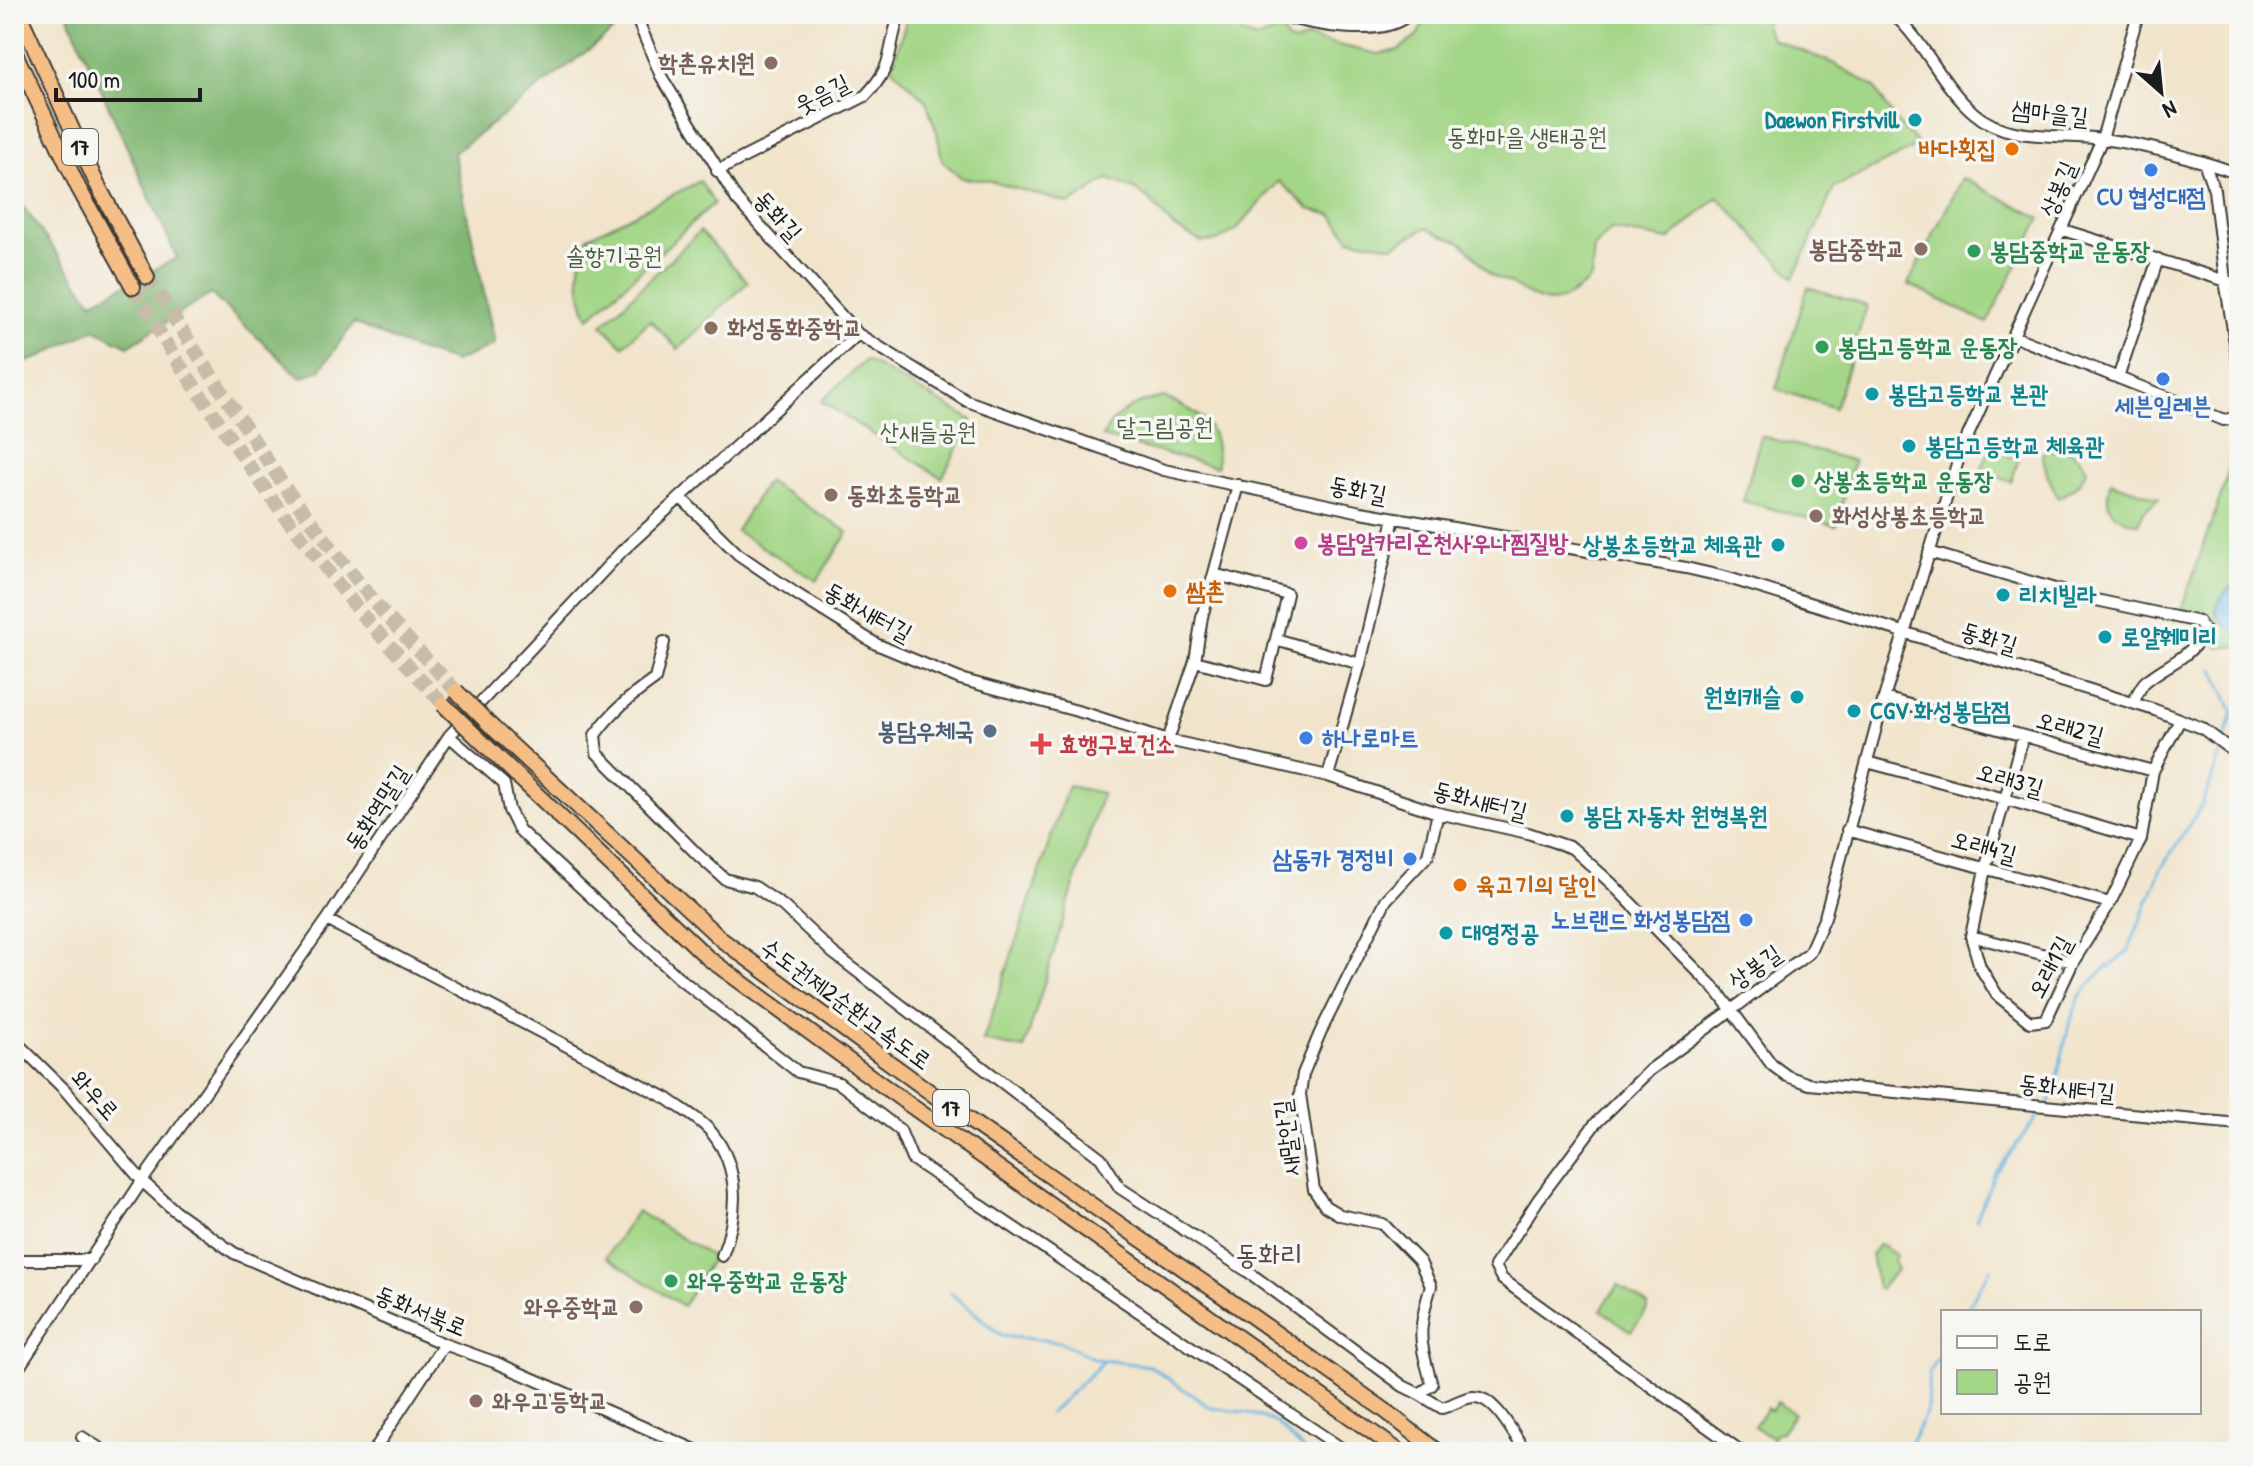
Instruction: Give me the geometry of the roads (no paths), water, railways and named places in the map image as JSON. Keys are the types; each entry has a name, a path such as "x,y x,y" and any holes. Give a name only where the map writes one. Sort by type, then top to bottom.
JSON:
{"highway":[{"name":"17","path":"19,14 97,184 147,277"},
{"name":"17","path":"14,51 78,187 133,287"},
{"name":"수도권제2순환고속도로","path":"456,691 722,940 953,1109 1275,1332 1438,1452"},
{"name":"수도권제2순환고속도로","path":"443,704 708,958 1398,1452"}],"street":[{"name":"동화길","path":"635,14 661,76 737,200 858,334 967,401 1164,470 1394,518 1725,577 2133,703 2180,720 2218,739 2236,753"},
{"name":"웃음길","path":"717,171 865,96 880,81 890,62 895,26 900,14"},
{"path":"1276,14 1307,21 1379,29 1403,20 1409,14"},
{"name":"샘마을길","path":"1893,14 1907,26 1939,74 1973,113 1994,127 2014,132 2102,139 2178,153 2239,174"},
{"name":"상봉길","path":"1742,1452 1502,1279 1495,1266 1595,1124 1650,1070 1809,953 1825,917 1884,698 1961,451 2102,139 2138,14"},
{"path":"2204,162 2214,190 2239,368"},
{"path":"2063,230 2239,285"},
{"path":"2118,378 2158,259"},
{"name":"동화역말길","path":"14,1375 142,1181 327,920 449,736 622,551 858,334"},
{"path":"2013,336 2224,420 2239,417"},
{"path":"1168,740 1195,661 1202,617 1238,485"},
{"name":"동화새터길","path":"681,498 738,554 876,644 960,679 1088,714 1168,740 1328,776 1438,813 1528,833 1572,848 1611,883 1731,1008 1772,1065 1787,1076 1809,1084 2239,1124"},
{"path":"1328,776 1360,664 1394,518"},
{"path":"1929,552 2082,597 2199,622 2205,632 2197,645 2182,659 2144,682 2133,703"},
{"path":"1195,661 1266,680 1287,594 1214,574"},
{"path":"1276,639 1360,664"},
{"path":"664,642 655,679 617,707 605,721 595,735 597,753 698,855 725,879 755,887 783,906 833,953 1101,1158 1120,1188 1247,1271 1403,1386 1442,1408 1478,1396 1495,1405 1526,1452"},
{"name":"오래2길","path":"1884,698 2153,771"},
{"name":"오래1길","path":"1971,936 1980,967 1997,995 2030,1022 2046,1020 2073,962 2110,903 2141,839 2153,771 2180,720"},
{"path":"449,736 504,784 509,810 519,830 679,978 798,1072 839,1083 900,1130 912,1159 1347,1452"},
{"path":"2023,736 1985,869 1971,936 2073,962"},
{"name":"오래3길","path":"1867,762 2141,839"},
{"name":"새말안길","path":"1419,1394 1432,1385 1421,1344 1420,1322 1431,1286 1420,1262 1383,1224 1340,1215 1325,1206 1314,1190 1300,1094 1303,1074 1320,1033 1386,900 1428,855 1438,813"},
{"name":"오래4길","path":"1847,830 2110,903"},
{"path":"327,920 668,1099 711,1131 733,1171 735,1203 722,1256"},
{"name":"와우로","path":"14,1040 65,1090 142,1181"},
{"name":"동화서북로","path":"142,1181 174,1210 234,1253 700,1452"},
{"path":"14,1260 91,1260"},
{"path":"373,1452 444,1344"},
{"path":"82,1437 105,1452"}],"water":[{"path":"2239,579 2237,632 2219,620 2216,614 2219,600"}],"waterway":[{"path":"2214,669 2233,712 2225,740"},
{"path":"2048,1103 2053,1095 2069,1025 2080,996 2099,974 2128,951 2161,869 2203,803 2223,747"},
{"path":"1976,1220 1994,1175 2043,1109"},
{"path":"1966,1310 1991,1268"},
{"path":"951,1293 1002,1336 1061,1342 1095,1359 1150,1366 1211,1408 1249,1413 1275,1422 1306,1452"},
{"path":"1906,1452 1927,1411 1929,1372 1941,1352"},
{"path":"1050,1413 1105,1360"}],"tunnel":[{"path":"147,277 286,489 378,607 456,691"},
{"path":"133,287 175,358 277,506 364,617 443,704"}],"place":[{"name":"학촌유치원","path":"771,63"},
{"name":"Daewon Firstvill","path":"1915,120"},
{"name":"바다횟집","path":"2012,149"},
{"name":"CU 협성대점","path":"2151,170"},
{"name":"봉담중학교","path":"1921,249"},
{"name":"봉담중학교 운동장","path":"1974,251"},
{"name":"화성동화중학교","path":"711,328"},
{"name":"봉담고등학교 운동장","path":"1822,347"},
{"name":"세븐일레븐","path":"2163,379"},
{"name":"봉담고등학교 본관","path":"1872,394"},
{"name":"봉담고등학교 체육관","path":"1909,446"},
{"name":"상봉초등학교 운동장","path":"1798,481"},
{"name":"동화초등학교","path":"831,495"},
{"name":"화성상봉초등학교","path":"1816,516"},
{"name":"봉담알카리온천사우나찜질방","path":"1301,543"},
{"name":"상봉초등학교 체육관","path":"1778,545"},
{"name":"쌈촌","path":"1170,591"},
{"name":"리치빌라","path":"2003,595"},
{"name":"로얄훼미리","path":"2105,637"},
{"name":"원희캐슬","path":"1797,697"},
{"name":"CGV 화성봉담점","path":"1854,711"},
{"name":"봉담우체국","path":"990,731"},
{"name":"하나로마트","path":"1306,738"},
{"name":"효행구보건소","path":"1041,744"},
{"name":"봉담 자동차 원형복원","path":"1567,816"},
{"name":"삼동카 경정비","path":"1410,859"},
{"name":"육고기의 달인","path":"1460,885"},
{"name":"노브랜드 화성봉담점","path":"1746,920"},
{"name":"대영정공","path":"1446,933"},
{"name":"와우중학교 운동장","path":"671,1281"},
{"name":"와우중학교","path":"636,1307"},
{"name":"와우고등학교","path":"476,1401"}],"district":[{"name":"동화리","path":"1269,1254"}],"park label":[{"name":"동화마을 생태공원","path":"1527,137"},
{"name":"솔향기공원","path":"614,256"},
{"name":"달그림공원","path":"1165,427"},
{"name":"산새들공원","path":"928,432"}]}
